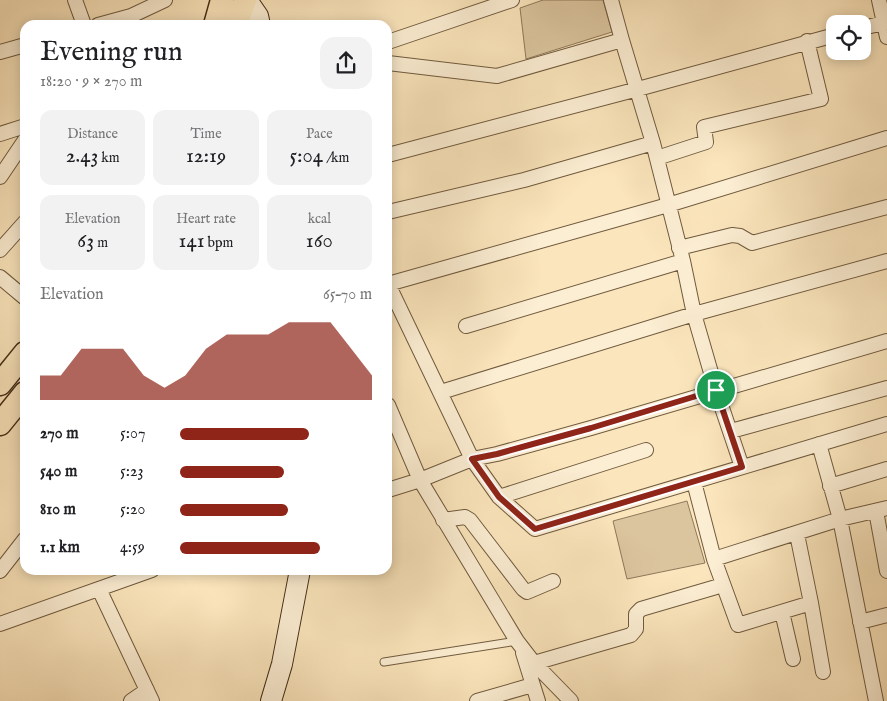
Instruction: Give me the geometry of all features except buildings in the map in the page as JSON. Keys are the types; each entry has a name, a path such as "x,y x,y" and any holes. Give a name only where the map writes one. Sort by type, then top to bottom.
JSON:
{"main road":[{"path":"216,20 222,0"},
{"path":"238,20 245,0"},
{"path":"245,0 258,16 259,20"},
{"path":"0,384 20,360"},
{"path":"0,424 20,399"},
{"path":"271,701 282,664 299,575"}],"street":[{"path":"76,0 82,20"},
{"path":"130,20 165,0"},
{"path":"392,41 512,0"},
{"path":"611,0 657,158 694,314 716,390 742,467"},
{"path":"879,0 887,37"},
{"path":"871,26 884,23"},
{"path":"392,154 826,37"},
{"path":"392,63 498,76 622,40"},
{"path":"657,158 706,142 704,127 821,99 807,42"},
{"path":"0,52 20,46"},
{"path":"0,134 20,128"},
{"path":"392,283 668,205 887,138"},
{"path":"392,211 524,180 653,143"},
{"path":"0,177 20,147"},
{"path":"466,326 732,235 740,236 752,243 887,208"},
{"path":"0,250 20,228"},
{"path":"441,392 694,314 887,262"},
{"path":"0,277 20,294"},
{"path":"392,292 472,459 499,497 535,529 887,424"},
{"path":"392,489 420,480 472,459 591,428 887,341"},
{"path":"731,431 887,388"},
{"path":"392,414 420,480 518,643 570,701"},
{"path":"820,444 840,520 860,622 879,692"},
{"path":"499,497 646,450"},
{"path":"830,486 887,470"},
{"path":"694,482 714,560 738,625 811,603"},
{"path":"714,560 881,509 887,571"},
{"path":"443,520 465,516 470,520 522,589 527,592 553,581"},
{"path":"797,534 823,672"},
{"path":"0,571 20,545"},
{"path":"0,624 138,575"},
{"path":"534,662 631,635 636,629 636,614 640,609 723,585"},
{"path":"99,589 150,695 131,701"},
{"path":"782,612 793,659"},
{"path":"860,622 887,615"},
{"path":"518,643 538,701"},
{"path":"477,701 529,686 532,682"}],"lane":[{"path":"384,662 518,643"}],"shaded area":[{"path":"543,0 603,0 612,32 526,59 520,8"},
{"path":"687,501 705,563 627,579 613,521"}],"route":[{"path":"716,390 742,467 535,529 499,497 472,459 591,428 716,390"}]}
